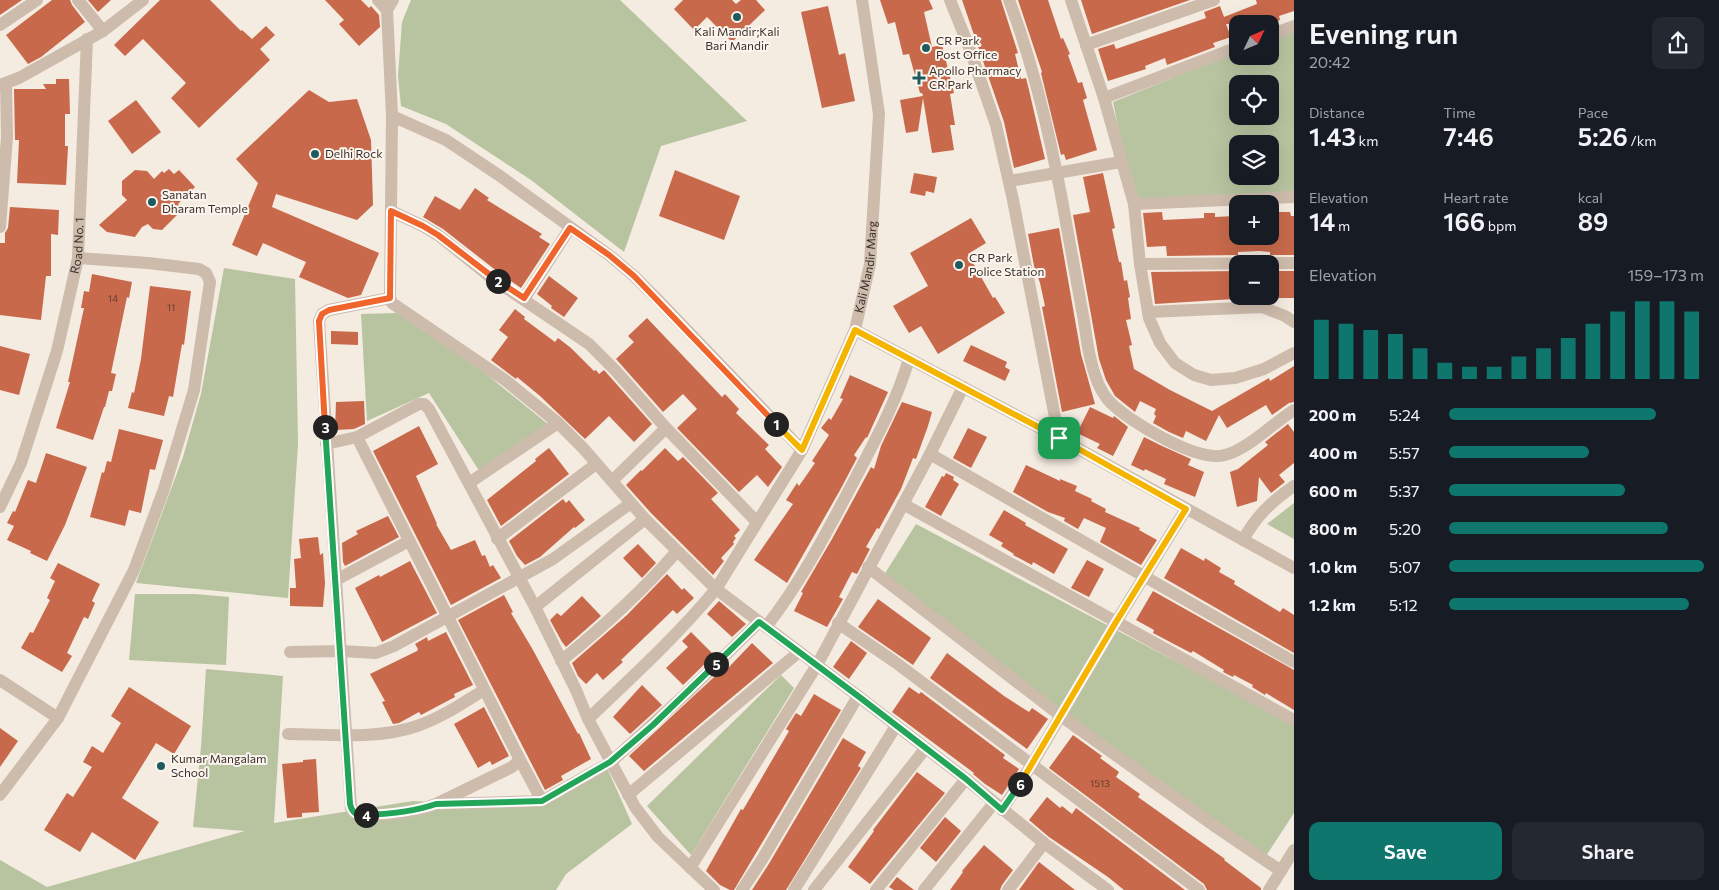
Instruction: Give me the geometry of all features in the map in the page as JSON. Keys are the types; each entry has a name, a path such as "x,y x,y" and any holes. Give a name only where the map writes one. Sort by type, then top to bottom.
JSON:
{"street":[{"path":"0,25 37,0"},
{"path":"78,0 103,31"},
{"path":"0,227 7,137 3,84 19,78 103,31 143,0"},
{"path":"378,0 390,5 392,116 390,298 395,306 505,380 558,423 645,519 716,589 966,779 998,807 1100,888"},
{"name":"Kali Mandir Marg","path":"588,719 664,646 716,589 802,450 855,330 870,264 879,114 862,0"},
{"path":"950,0 969,47 996,125 1009,181 1059,438"},
{"path":"1009,0 1038,94 1058,172 1090,354 1099,384 1109,401 1126,416 1160,436 1195,453 1210,457 1224,456 1241,448 1294,410"},
{"path":"1071,0 1104,98 1134,204 1140,264 1149,318 1160,343 1175,363 1194,374 1211,380 1236,378 1264,370 1294,353"},
{"path":"1086,45 1214,0"},
{"path":"1279,32 1294,26"},
{"name":"Road No. 1","path":"0,507 21,463 57,351 78,258 88,40"},
{"path":"1104,98 1229,50"},
{"path":"392,116 446,140 500,176 609,255 634,276 802,450"},
{"path":"1009,181 1121,162"},
{"path":"1134,204 1294,198"},
{"path":"391,211 430,230 493,279 524,298 589,344 756,522"},
{"path":"524,298 570,228"},
{"path":"0,795 58,718 134,570 164,489 194,390 210,282 206,274 199,269 78,258"},
{"path":"1140,264 1294,263"},
{"path":"390,298 329,310 322,314 319,321 350,804 353,812 362,816 397,814 419,810 436,804 512,767 519,761 519,758"},
{"path":"1148,312 1262,307 1285,316 1294,322"},
{"path":"855,330 1059,438 1294,568"},
{"path":"436,804 542,801 610,762 762,624 801,576 842,505 876,439 903,379 909,359"},
{"path":"690,868 817,665 930,454 963,387"},
{"path":"326,444 356,437 419,404 424,404 429,409 535,607 560,661 576,690 588,719 635,807 658,837 714,890"},
{"path":"469,483 558,423"},
{"path":"612,481 666,428"},
{"path":"356,437 542,801"},
{"path":"930,454 1294,662"},
{"path":"497,539 596,464"},
{"path":"1243,540 1252,524 1262,512 1294,486"},
{"path":"290,652 341,651 376,653 394,646 553,559 632,503"},
{"path":"903,504 1294,720"},
{"path":"924,890 1032,766 1116,622 1186,509"},
{"path":"535,607 645,519"},
{"path":"336,580 409,541"},
{"path":"560,661 631,601 677,550"},
{"path":"868,567 1061,716 1281,871"},
{"path":"838,623 895,662 1199,890"},
{"path":"628,795 799,652"},
{"path":"0,680 58,718"},
{"path":"288,734 394,732 438,718 484,690"},
{"path":"742,890 768,851 858,696"},
{"path":"794,890 896,726"},
{"path":"814,890 925,748"},
{"path":"876,890 966,779"},
{"path":"1008,890 1044,844"},
{"path":"1270,890 1294,850"}],"green space":[{"path":"411,0 620,0 747,121 661,146 624,252 531,180 446,124 401,106 398,76 402,22"},
{"path":"1294,29 1294,197 1279,198 1279,195 1229,195 1229,200 1134,204 1113,102 1229,55 1229,65 1279,65 1279,35"},
{"path":"224,268 295,279 298,444 288,598 136,583 183,457 201,394"},
{"path":"397,313 475,365 549,425 480,472 429,393 367,421 361,314"},
{"path":"1294,503 1294,539 1267,524"},
{"path":"916,524 1294,724 1294,813 1262,862 884,575"},
{"path":"135,594 195,594 229,597 226,665 129,660"},
{"path":"206,669 283,676 274,823 413,801 519,807 608,770 632,824 566,874 556,890 0,890 0,860 47,887 245,831 193,827"},
{"path":"781,675 794,688 691,855 647,806"}],"building":[{"path":"0,0 22,0 0,15"},
{"path":"52,0 70,0 85,22 41,57 28,64 6,35"},
{"path":"88,0 111,0 98,12"},
{"path":"160,0 210,0 241,31 252,39 266,26 275,35 260,49 270,60 199,128 171,98 186,83 143,39 125,56 114,45"},
{"path":"325,0 361,0 369,8 371,6 379,15 380,27 359,46 339,24 344,20"},
{"name":"Kali Mandir;Kali Bari Mandir","path":"683,0 732,0 736,4 741,0 756,0 765,10 732,42 707,17 694,30 674,9"},
{"path":"880,0 929,0 933,9 924,12 932,47 942,45 954,93 950,94 955,125 950,125 954,150 932,153 923,98 918,131 906,133 900,100 923,96 920,93 909,54 903,55 895,22 888,24"},
{"path":"962,0 1001,0 1018,53 1015,54 1021,79 1026,78 1045,159 1014,168 1004,122"},
{"path":"1018,0 1048,0 1061,39 1063,38 1070,54 1068,55 1078,83 1082,82 1087,98 1083,100 1097,150 1066,160 1064,154 1061,155 1042,72"},
{"path":"1081,0 1190,0 1092,34"},
{"path":"1256,0 1294,0 1294,11 1279,16 1229,15 1257,4"},
{"path":"828,6 839,55 845,53 855,101 822,108 801,12"},
{"path":"1220,6 1224,17 1229,15 1229,24 1226,24 1229,38 1213,43 1215,47 1167,65 1165,58 1145,66 1146,69 1108,81 1098,49 1114,44 1116,49 1206,18 1204,12"},
{"path":"56,79 69,79 70,114 65,114 65,146 68,146 66,185 17,183 19,140 15,140 14,89 46,89 43,84 56,84"},
{"path":"309,90 329,102 357,99 371,140 373,205 357,220 276,194 272,207 379,253 361,295 348,298 299,277 306,262 263,243 257,256 232,245 258,183 236,159"},
{"path":"136,100 161,132 132,154 108,121"},
{"name":"Sanatan Dharam Temple","path":"169,169 174,174 179,170 195,187 178,204 183,209 162,230 153,229 148,224 142,227 135,237 107,232 99,225 127,200 122,195 122,181 135,170 147,171 154,179 162,171 164,173"},
{"path":"675,170 740,196 724,240 659,216"},
{"path":"914,173 937,177 934,193 926,191 925,196 910,193"},
{"path":"1103,173 1115,228 1112,229 1119,262 1121,262 1124,281 1127,280 1130,297 1128,298 1131,319 1126,320 1132,345 1129,346 1134,369 1212,411 1269,378 1270,381 1294,366 1294,402 1289,403 1272,415 1266,405 1227,428 1219,415 1206,441 1186,431 1183,438 1169,432 1153,423 1156,409 1140,401 1135,412 1115,396 1106,380 1099,359 1073,215 1090,212 1083,177"},
{"path":"475,188 489,198 487,200 542,234 539,237 550,244 521,288 443,229 423,217 435,196 460,210"},
{"path":"10,207 59,210 58,235 51,234 51,276 46,276 41,320 0,315 0,243 5,243"},
{"path":"1162,212 1163,220 1204,218 1204,213 1215,213 1215,217 1229,216 1229,245 1279,245 1279,212 1290,212 1291,216 1294,216 1294,255 1270,255 1270,252 1259,251 1238,252 1238,255 1167,256 1166,246 1147,247 1143,213"},
{"path":"971,218 986,243 968,254 993,298 995,297 1005,313 938,354 921,326 909,333 893,306 928,286 910,253"},
{"path":"1059,228 1081,354 1095,404 1062,412 1042,307 1045,306 1040,283 1035,271 1028,234"},
{"path":"1229,271 1229,299 1155,304 1151,272"},
{"path":"1279,271 1294,271 1294,298 1279,298"},
{"path":"92,274 132,282 111,373 116,374 112,391 109,391 93,440 56,428 70,382 68,382 84,308 81,308 84,291 89,292"},
{"path":"549,276 578,298 564,317 551,308 552,306 537,294"},
{"path":"150,286 191,291 184,345 182,344 173,397 169,396 164,416 128,408 132,392 134,393 141,359"},
{"path":"515,309 525,317 524,319 555,342 558,338 571,348 594,371 596,370 599,374 604,370 652,424 634,442 609,416 585,439 540,396 517,377 516,379 491,360 508,337 499,330"},
{"path":"647,318 722,397 725,394 739,409 736,413 769,445 765,449 782,467 768,487 757,475 739,492 677,428 697,409 683,394 663,412 616,359 634,342 628,336"},
{"path":"331,331 358,332 358,345 331,344"},
{"path":"971,345 1007,362 1005,367 1010,370 1005,381 963,361"},
{"path":"0,346 30,354 19,395 0,390"},
{"path":"850,375 888,392 867,438 854,455 857,458 787,583 754,560 793,504 786,500 797,483 799,486 815,463 812,461 829,435 821,428 829,418 831,420 843,399 840,398"},
{"path":"364,401 365,424 354,429 335,430 336,402"},
{"path":"902,402 932,412 928,426 916,459 913,458 901,489 879,529 877,528 866,547 870,549 857,574 852,572 839,597 843,599 827,627 794,611 803,593 801,592 871,467 874,469 881,446"},
{"path":"1090,407 1113,418 1114,416 1128,427 1113,456 1097,448 1100,444 1077,433"},
{"path":"1288,424 1294,432 1294,463 1279,475 1285,482 1271,493 1259,477 1257,501 1237,507 1230,472 1238,469 1268,445 1265,442"},
{"path":"419,426 438,464 416,476 436,524 451,550 475,540 482,556 485,555 490,567 493,565 501,578 451,605 373,451"},
{"path":"968,428 987,437 971,468 953,458"},
{"path":"119,429 163,440 155,470 150,469 141,513 129,510 125,526 90,517 102,472 104,473 107,461 111,462"},
{"path":"1144,437 1191,459 1188,465 1204,472 1195,497 1164,484 1166,479 1131,465"},
{"path":"549,448 569,474 501,526 487,500 536,461 535,459"},
{"path":"665,448 678,461 683,457 718,493 711,499 740,530 734,536 736,538 733,542 734,544 721,558 724,561 713,575 626,485"},
{"path":"46,453 87,467 65,525 47,561 7,540 14,526 7,523 13,511 15,512 28,480 36,483"},
{"path":"1026,465 1060,481 1060,479 1077,486 1075,491 1092,499 1091,501 1106,509 1105,512 1140,528 1139,530 1157,540 1141,565 1100,542 1106,528 1084,518 1078,529 1064,521 1065,518 1048,512 1013,492"},
{"path":"946,473 954,477 953,480 959,484 941,516 925,507 942,476 944,477"},
{"path":"563,499 566,503 569,500 585,520 574,527 540,557 525,565 517,556 509,541"},
{"path":"1004,510 1026,523 1025,525 1068,549 1054,574 1033,562 1032,565 1013,555 1001,546 1003,543 989,535"},
{"path":"388,516 399,537 345,566 342,543 358,534 356,531"},
{"path":"318,537 320,555 323,553 325,583 323,607 290,606 290,588 296,588 294,559 301,558 299,539"},
{"path":"638,544 656,563 642,578 623,558"},
{"path":"1181,548 1204,561 1205,558 1221,568 1219,572 1235,581 1234,584 1280,612 1283,608 1294,615 1294,653 1164,578"},
{"path":"1087,560 1104,569 1089,597 1071,588"},
{"path":"410,561 437,613 382,642 355,588"},
{"path":"58,563 100,584 92,601 95,603 88,619 84,617 67,653 72,656 62,672 21,648 30,632 33,633 50,600 47,598 55,581 50,578"},
{"path":"667,574 682,590 684,588 694,598 677,614 673,610 603,680 597,673 586,684 578,676 572,663 627,615"},
{"path":"1153,591 1294,670 1294,710 1266,693 1265,695 1252,687 1253,685 1234,675 1233,677 1223,672 1224,670 1193,651 1191,653 1153,633 1154,630 1136,620"},
{"path":"504,595 513,612 511,613 579,733 591,759 561,776 563,780 545,790 458,620"},
{"path":"582,596 601,616 566,647 550,620 557,613 561,616"},
{"path":"878,599 931,638 913,665 858,627"},
{"path":"719,601 746,624 732,637 707,614"},
{"path":"446,632 473,685 454,694 455,697 421,715 419,712 399,723 393,724 382,702 385,701 370,674 417,651 418,649 415,644 427,637 428,641"},
{"path":"691,632 714,655 683,685 666,668 688,647 682,641"},
{"path":"851,641 867,653 849,679 833,667"},
{"path":"752,643 773,663 644,771 629,756 726,666 728,668"},
{"path":"947,653 1004,696 1029,712 1032,708 1048,719 1027,749 930,678"},
{"path":"642,685 662,705 630,734 613,717"},
{"path":"129,687 191,726 174,754 156,743 122,798 159,822 135,860 92,832 80,852 44,830 67,793 73,797 92,767 83,762 92,746 103,753 121,723 111,716"},
{"path":"909,687 919,694 921,692 1005,755 1003,758 1019,769 1002,795 892,712"},
{"path":"814,694 841,710 734,890 730,890 720,885 706,871 741,809 743,810 789,731 786,729 796,713 801,716"},
{"path":"484,707 509,756 492,765 490,761 478,768 454,724"},
{"path":"0,728 18,741 0,767"},
{"path":"1073,735 1102,756 1100,758 1119,772 1116,777 1140,794 1138,797 1225,859 1261,888 1261,890 1207,890 1204,884 1049,768"},
{"path":"843,738 866,752 858,766 861,768 786,890 752,890 770,862"},
{"path":"316,759 319,812 302,813 302,817 287,818 282,764"},
{"path":"917,772 945,793 870,884 848,867 873,830"},
{"path":"1047,797 1060,808 1062,806 1072,814 1076,808 1185,890 1124,890 1049,837 1029,820"},
{"path":"945,817 961,831 936,862 920,848"},
{"path":"984,845 1013,870 1000,890 950,890 962,871"},
{"path":"1039,862 1075,890 1019,890"},
{"path":"897,877 914,890 894,890 889,887"}],"place":[{"name":"Kali Mandir;Kali Bari Mandir","path":"737,17"},
{"name":"CR Park Post Office","path":"926,48"},
{"name":"Apollo Pharmacy CR Park","path":"919,78"},
{"name":"Delhi Rock","path":"315,154"},
{"name":"Sanatan Dharam Temple","path":"152,202"},
{"name":"CR Park Police Station","path":"959,265"},
{"name":"Kumar Mangalam School","path":"161,766"}],"route":[{"path":"391,211 438,235 493,279 524,298 570,228 609,255 634,276 802,450 855,330 1059,438 1186,509 1116,622 1032,766 1002,810 966,779 759,622 653,725 610,762 542,801 436,804 419,810 397,814 362,816 353,812 351,808 345,734 319,321 322,314 329,310 390,298 391,211"}]}
